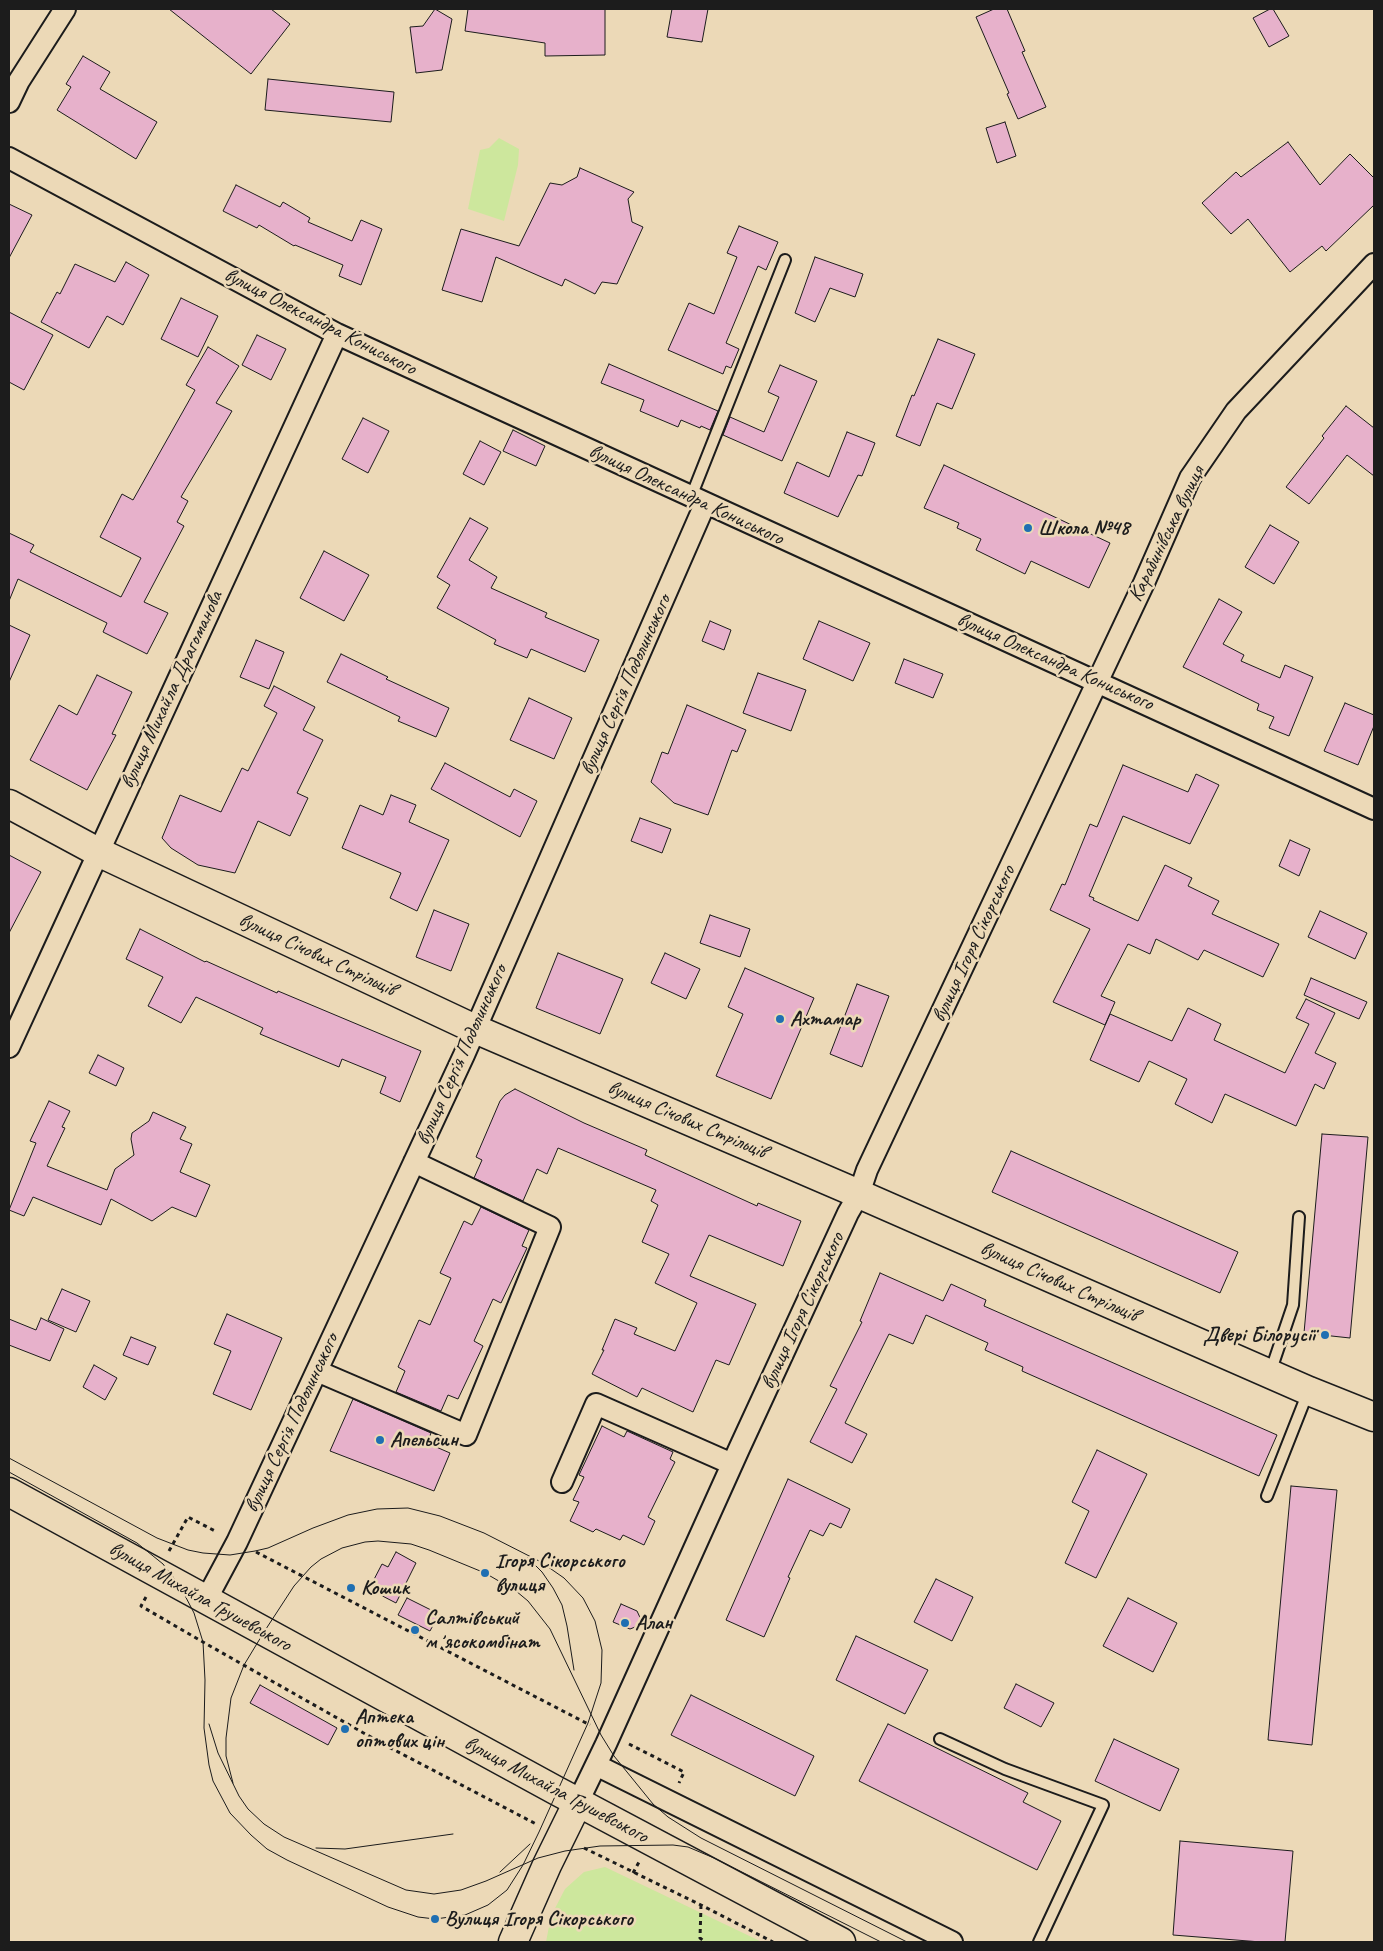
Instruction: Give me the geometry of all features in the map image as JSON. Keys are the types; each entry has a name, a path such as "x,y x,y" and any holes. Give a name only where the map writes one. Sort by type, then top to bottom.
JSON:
{"main road":[{"name":"вулиця Січових Стрільців","path":"9,804 98,852 475,1029 859,1194 1309,1391 1374,1417"},
{"name":"вулиця Михайла Грушевського","path":"9,1492 578,1802 841,1942"},
{"name":"вулиця Ігоря Сікорського","path":"513,1942 560,1837 578,1802"}],"street":[{"path":"9,102 19,81 65,9"},
{"name":"вулиця Олександра Кониського","path":"9,158 337,334 1374,809"},
{"name":"Карабинівська вулиця","path":"1096,681 1144,583 1190,478 1236,411 1374,264"},
{"name":"вулиця Михайла Драгоманова","path":"9,1047 337,334"},
{"name":"вулиця Сергія Подолинського","path":"206,1600 237,1542 475,1029 698,501"},
{"name":"вулиця Ігоря Сікорського","path":"578,1802 848,1213 859,1194 867,1170 1096,681"},
{"path":"317,1371 466,1435 550,1227 414,1162"},
{"path":"562,1482 596,1404 732,1464"},
{"name":"вулиця Михайла Грушевського","path":"596,1765 952,1942"}],"lane":[{"path":"698,501 785,260"},
{"path":"1270,1374 1293,1305 1299,1217"},
{"path":"1267,1496 1309,1391"},
{"path":"940,1739 1005,1769 1103,1805 1039,1942"}],"path":[{"path":"188,1517 684,1772 669,1801"},
{"path":"141,1606 383,1744 560,1837 773,1942"},
{"path":"633,1873 650,1840"},
{"path":"701,1905 700,1938 706,1942"}],"green space":[{"path":"499,138 519,149 518,165 504,221 468,209 480,150 489,148"},
{"path":"605,1867 762,1942 546,1942 551,1916 565,1889 584,1872"}],"building":[{"path":"169,9 271,9 290,24 251,74"},
{"path":"435,9 452,19 442,70 416,73 410,27 423,26"},
{"path":"468,9 605,9 605,55 545,56 545,43 465,31"},
{"path":"672,9 708,9 702,42 667,37"},
{"path":"994,9 1007,9 1025,51 1022,52 1046,107 1018,119 1007,94 1009,93 976,17"},
{"path":"1273,9 1289,36 1269,47 1253,18"},
{"path":"83,56 110,72 100,89 157,122 136,159 57,110 71,87 66,84"},
{"path":"268,79 394,92 391,122 265,110"},
{"path":"1005,122 1016,156 997,163 986,128"},
{"path":"1288,142 1320,185 1350,154 1374,178 1374,205 1326,251 1322,246 1290,272 1248,219 1231,234 1202,203 1236,172 1241,177"},
{"path":"580,168 634,192 628,199 632,222 643,227 617,284 602,282 595,294 565,279 562,286 496,257 482,302 442,290 461,229 519,246 550,183 562,185 577,177"},
{"path":"236,185 280,207 283,202 310,218 308,222 352,241 361,220 382,229 361,285 339,276 343,265 294,246 259,225 257,228 223,211"},
{"path":"9,204 32,215 9,258"},
{"path":"739,226 778,242 766,270 758,266 726,343 739,349 731,368 726,366 723,374 668,350 689,303 714,314 737,257 727,253"},
{"path":"815,257 863,274 855,297 830,288 815,322 795,313"},
{"path":"126,262 149,275 123,325 107,316 89,348 41,322 57,292 60,294 75,264 115,282"},
{"path":"181,298 218,316 198,357 161,339"},
{"path":"9,312 53,335 24,390 9,382"},
{"path":"257,335 286,349 271,380 242,365"},
{"path":"938,339 975,354 952,409 937,403 920,446 896,436 912,395 914,396"},
{"path":"208,347 239,366 216,403 232,411 181,497 188,501 177,522 184,526 144,602 168,613 147,654 103,632 107,623 18,579 9,601 9,533 34,545 30,552 121,597 141,558 100,537 122,494 133,500 195,390 186,385"},
{"path":"609,364 718,411 710,430 681,420 678,427 640,411 644,400 601,383"},
{"path":"780,365 817,381 782,461 723,435 730,417 764,432 779,397 768,392"},
{"path":"1346,406 1374,428 1374,476 1347,455 1309,504 1286,487"},
{"path":"363,418 389,431 368,473 342,459"},
{"path":"513,430 545,446 536,466 503,451"},
{"path":"847,432 875,443 862,476 858,475 838,517 784,493 797,462 829,477"},
{"path":"480,441 501,452 484,485 463,474"},
{"name":"Школа №48","path":"944,465 1110,543 1089,588 1031,561 1025,574 976,550 981,539 957,528 959,523 924,508"},
{"path":"470,518 488,528 469,560 497,577 491,588 547,613 545,617 599,640 585,672 531,649 527,658 494,644 496,640 437,608 450,585 437,577"},
{"path":"1270,525 1299,542 1274,584 1245,567"},
{"path":"324,551 369,575 344,621 300,598"},
{"path":"1219,599 1242,612 1223,644 1244,655 1241,661 1280,678 1285,665 1313,677 1289,736 1269,728 1274,717 1257,710 1259,704 1183,667"},
{"path":"710,621 731,630 724,650 702,641"},
{"path":"819,621 870,643 853,681 803,659"},
{"path":"9,625 30,635 9,682"},
{"path":"256,640 284,652 269,689 240,677"},
{"path":"341,654 388,677 386,679 449,708 436,737 398,721 400,717 327,682"},
{"path":"904,659 943,674 933,698 895,683"},
{"path":"758,673 806,690 791,731 743,713"},
{"path":"97,675 132,692 112,734 116,735 87,790 30,760 59,705 77,715"},
{"path":"274,686 315,707 303,730 323,740 297,793 308,798 290,836 258,821 235,873 198,865 171,848 162,838 180,795 221,812 242,768 248,771 277,713 264,706"},
{"path":"529,698 572,718 554,759 510,740"},
{"path":"1345,703 1374,715 1374,726 1358,765 1324,751"},
{"path":"687,705 746,730 737,752 732,750 708,815 674,803 651,782 662,752 668,754"},
{"path":"445,763 510,797 514,789 537,801 520,837 431,789"},
{"path":"1123,765 1188,792 1196,774 1219,785 1190,844 1123,816 1089,896 1094,898 1093,900 1138,921 1165,865 1192,878 1188,886 1219,901 1212,914 1279,944 1263,977 1204,950 1198,960 1156,939 1150,954 1128,944 1101,996 1115,1002 1105,1025 1053,1002 1090,929 1050,910 1062,884 1065,885 1090,824 1097,827"},
{"path":"391,795 416,805 409,822 449,840 417,911 390,898 401,873 342,848 360,805 383,815"},
{"path":"640,818 671,829 662,853 631,841"},
{"path":"1290,840 1310,849 1299,876 1279,866"},
{"path":"9,855 41,872 9,933"},
{"path":"434,910 469,924 451,971 416,957"},
{"path":"1320,911 1367,933 1355,959 1308,937"},
{"path":"710,915 750,929 740,957 700,943"},
{"path":"140,929 205,962 421,1051 400,1102 380,1093 386,1077 342,1059 339,1067 260,1034 263,1028 196,997 181,1023 148,1006 163,977 126,959"},
{"path":"558,953 623,979 600,1034 536,1008"},
{"path":"665,953 700,969 686,999 651,983"},
{"path":"745,968 814,998 771,1099 716,1076 743,1014 728,1007"},
{"path":"1311,978 1367,1002 1359,1019 1304,995"},
{"path":"857,984 889,996 862,1067 830,1054"},
{"path":"1306,999 1335,1013 1315,1053 1336,1063 1324,1089 1315,1084 1296,1126 1225,1094 1212,1123 1175,1104 1187,1079 1149,1061 1139,1082 1090,1060 1110,1014 1172,1041 1188,1008 1221,1024 1214,1040 1285,1073 1309,1024 1296,1018"},
{"path":"98,1055 124,1068 116,1086 89,1073"},
{"path":"515,1089 584,1123 647,1150 645,1155 757,1206 758,1203 801,1221 783,1266 709,1235 690,1276 756,1304 729,1365 716,1360 693,1412 642,1388 637,1397 592,1374 604,1350 602,1350 615,1319 637,1328 634,1334 675,1351 697,1303 655,1283 669,1254 642,1242 658,1205 651,1201 656,1190 558,1148 547,1174 537,1169 523,1201 474,1178 482,1160 476,1157 500,1101 505,1095"},
{"path":"49,1101 70,1111 62,1127 65,1128 47,1166 107,1190 115,1169 134,1155 131,1139 132,1133 149,1121 153,1112 186,1127 180,1139 192,1144 180,1172 210,1185 196,1217 172,1207 152,1221 111,1199 101,1225 33,1197 24,1216 9,1210 36,1143 30,1141"},
{"path":"1322,1134 1368,1137 1350,1338 1304,1333"},
{"path":"1011,1151 1238,1252 1220,1293 992,1192"},
{"path":"481,1207 529,1230 522,1246 527,1248 501,1303 493,1299 474,1341 483,1346 458,1399 448,1395 441,1411 396,1392 405,1371 398,1367 419,1320 430,1325 451,1278 440,1273 464,1221 472,1225"},
{"path":"880,1273 943,1301 951,1284 986,1300 984,1306 1277,1435 1259,1476 1022,1371 1023,1367 985,1350 988,1343 926,1315 913,1344 889,1334 845,1423 867,1434 852,1463 810,1442 837,1389 830,1386 862,1322 860,1321"},
{"path":"62,1289 90,1301 76,1332 48,1320"},
{"path":"227,1314 282,1338 251,1410 213,1394 231,1351 214,1344"},
{"path":"41,1318 64,1329 50,1361 9,1345 9,1319 36,1330"},
{"path":"131,1337 156,1347 148,1365 123,1355"},
{"path":"94,1365 117,1378 105,1400 83,1387"},
{"name":"Апельсин","path":"353,1399 431,1433 427,1443 450,1453 434,1491 330,1451"},
{"path":"602,1426 624,1437 627,1431 673,1452 670,1459 675,1462 648,1517 655,1521 644,1545 623,1535 620,1540 596,1529 593,1532 570,1521 579,1502 573,1500 584,1477 579,1475"},
{"path":"1097,1450 1147,1474 1096,1578 1065,1563 1089,1511 1072,1502"},
{"path":"788,1479 850,1509 841,1528 830,1523 823,1536 810,1530 788,1577 790,1578 764,1637 726,1620"},
{"path":"1291,1486 1337,1490 1312,1745 1268,1740"},
{"path":"396,1552 416,1563 396,1603 369,1589 382,1564 388,1567"},
{"path":"936,1579 973,1597 952,1641 914,1622"},
{"path":"407,1598 439,1614 430,1631 398,1615"},
{"path":"1128,1598 1177,1623 1153,1672 1103,1646"},
{"path":"621,1604 637,1611 643,1624 630,1629 613,1622"},
{"path":"856,1636 928,1670 905,1714 836,1680"},
{"path":"1016,1684 1054,1703 1041,1727 1004,1708"},
{"path":"260,1685 337,1728 328,1745 250,1703"},
{"path":"691,1695 814,1756 795,1796 671,1735"},
{"path":"888,1724 1028,1793 1023,1802 1061,1821 1037,1870 859,1781"},
{"path":"1114,1739 1179,1769 1160,1811 1095,1781"},
{"path":"1180,1841 1293,1851 1285,1942 1173,1935"}],"tram line":[{"path":"9,1458 157,1538 188,1550 230,1555 255,1551 268,1548 348,1515 377,1509 408,1508 440,1516 484,1533 541,1562 564,1578 583,1598 595,1621 602,1650 601,1683 588,1723 539,1832 523,1865 507,1890 488,1905 465,1915 435,1919 418,1917 388,1907 267,1849 230,1813 213,1781 204,1728 205,1680 203,1642 194,1613 180,1586 163,1564 137,1543 9,1472"},
{"path":"233,1783 226,1756 226,1738 231,1698 244,1665 294,1586 321,1559 342,1548 378,1541 411,1544 485,1573 516,1591 528,1601 550,1629 601,1735 614,1756 653,1804 668,1817 701,1838 907,1942"},
{"path":"528,1558 542,1572 562,1605 574,1670"},
{"path":"209,1724 218,1753 239,1796 248,1809 264,1824 284,1837 406,1890 434,1894 461,1890 538,1858 565,1851 600,1846 673,1845 688,1847 714,1858 881,1942"},
{"path":"316,1848 345,1849 453,1834"},
{"path":"500,1872 530,1844"}],"place":[{"name":"Школа №48","path":"1028,528"},
{"name":"Ахтамар","path":"780,1019"},
{"name":"Двері Білорусії","path":"1325,1335"},
{"name":"Апельсин","path":"380,1440"},
{"name":"Ігоря Сікорського вулиця","path":"485,1573"},
{"name":"Кошик","path":"351,1588"},
{"name":"Алан","path":"625,1623"},
{"name":"Салтівський мʼясокомбінат","path":"415,1630"},
{"name":"Аптека оптових цін","path":"345,1729"},
{"name":"Вулиця Ігоря Сікорського","path":"435,1919"}]}
